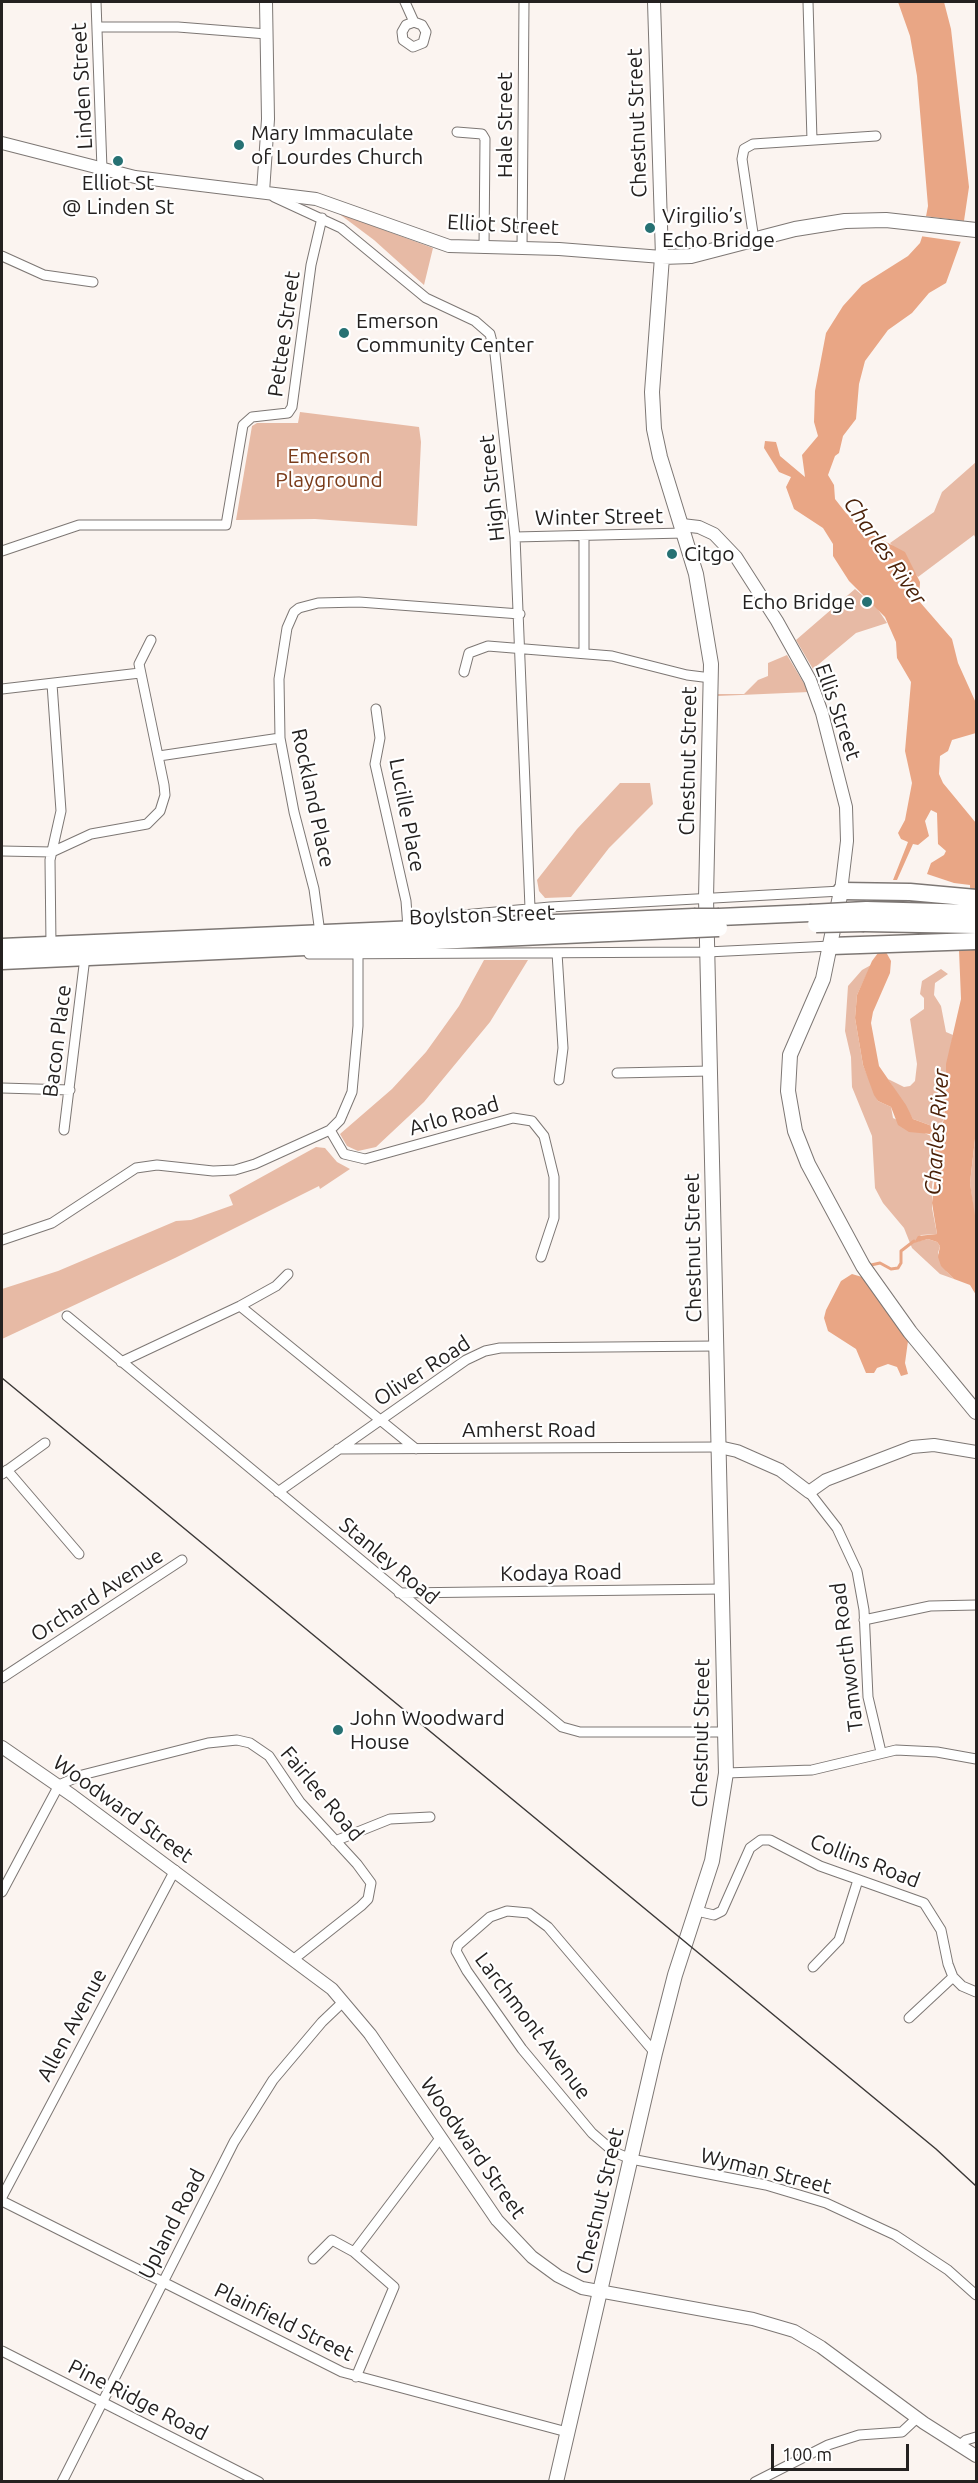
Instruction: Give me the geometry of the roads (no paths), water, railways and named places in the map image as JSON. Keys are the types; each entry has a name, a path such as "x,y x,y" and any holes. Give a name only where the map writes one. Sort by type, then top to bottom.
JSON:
{"highway":[{"path":"841,891 910,892 971,919"},
{"name":"Boylston Street","path":"2,961 237,951 694,923 865,916 971,919"},
{"path":"831,946 971,919"},
{"name":"Boylston Street","path":"2,947 408,928 694,923"}],"main road":[{"name":"Elliot Street","path":"662,257 691,256 845,221 873,219 970,230"},
{"name":"Chestnut Street","path":"556,2481 655,2053 675,1975 698,1911 718,1836 726,1773 706,898 711,678 703,604 683,529 660,457 652,414 662,257"},
{"path":"841,891 823,979 790,1055 788,1091 795,1131 804,1156 863,1266 910,1332 976,1412"}],"street":[{"name":"Linden Street","path":"96,2 102,169"},
{"path":"263,192 268,119 266,2"},
{"path":"405,2 414,22"},
{"name":"Hale Street","path":"522,248 524,2"},
{"name":"Chestnut Street","path":"654,2 662,257"},
{"path":"808,2 812,140"},
{"path":"98,27 178,27 267,34"},
{"path":"457,132 482,134 485,139 484,248"},
{"path":"754,240 742,159 744,149 753,144 876,136"},
{"name":"Elliot Street","path":"2,143 102,169 165,182 263,192 326,202 442,244 662,257"},
{"name":"High Street","path":"263,192 322,218 354,237 426,298 475,321 490,334 496,366 515,537 520,614 530,908"},
{"name":"Pettee Street","path":"2,551 79,525 226,525 243,425 252,417 288,413 292,407 311,265 322,218"},
{"path":"2,256 44,275 93,282"},
{"name":"Ellis Street","path":"683,529 699,527 714,534 736,557 777,621 810,680 822,713 846,807 847,841 841,891"},
{"name":"Winter Street","path":"515,537 584,536 683,529"},
{"path":"584,536 584,652"},
{"name":"Rockland Place","path":"320,933 314,889 294,812 280,738 278,697 285,637 290,618 299,608 318,603 384,603 520,614"},
{"path":"2,851 52,852 91,834 137,827 154,819 165,795 159,756 140,673 141,656 151,640"},
{"path":"465,672 466,660 474,650 488,646 584,652 621,657 687,675 711,678"},
{"path":"2,689 140,673"},
{"path":"51,945 50,868 61,811 52,684"},
{"name":"Lucille Place","path":"376,709 380,730 375,764 404,892 408,928"},
{"path":"159,756 280,738"},
{"path":"408,928 441,917 530,908 841,891"},
{"path":"237,951 358,955 707,952 831,946"},
{"path":"557,953 563,1048 559,1080"},
{"path":"2,1240 38,1228 80,1206 136,1168 157,1165 213,1171 235,1170 255,1164 330,1130 340,1120 352,1092 358,1026 358,955"},
{"name":"Bacon Place","path":"64,1130 85,957"},
{"path":"617,1073 710,1071"},
{"path":"2,1088 70,1090"},
{"name":"Arlo Road","path":"330,1130 344,1154 365,1159 513,1118 532,1121 544,1136 554,1178 554,1218 541,1257"},
{"path":"121,1362 266,1293 288,1274"},
{"path":"240,1306 416,1449"},
{"name":"Stanley Road","path":"67,1316 562,1727 580,1732 726,1732"},
{"name":"Oliver Road","path":"278,1492 466,1360 493,1349 716,1346"},
{"path":"45,1443 4,1472 79,1554"},
{"path":"809,1492 826,1480 912,1447 944,1446 976,1452"},
{"name":"Amherst Road","path":"338,1449 719,1447"},
{"name":"Tamworth Road","path":"719,1447 737,1451 793,1478 809,1492 830,1517 850,1552 859,1580 864,1620 868,1697 881,1752"},
{"name":"Orchard Avenue","path":"2,1678 182,1560"},
{"name":"Kodaya Road","path":"399,1593 723,1589"},
{"path":"864,1620 930,1606 976,1605"},
{"name":"Fairlee Road","path":"59,1785 82,1775 208,1743 243,1741 260,1748 269,1756 300,1802 365,1873 371,1883 370,1893 362,1906 294,1959"},
{"name":"Woodward Street","path":"2,1747 59,1785 175,1870 332,1989 370,2034 497,2220 532,2257 558,2276 582,2288 753,2319 784,2327 821,2346 917,2418 976,2456"},
{"path":"726,1773 812,1770 847,1763 881,1752 926,1750 976,1759"},
{"path":"2,1892 59,1785"},
{"path":"336,1841 390,1819 430,1817"},
{"name":"Collins Road","path":"698,1911 714,1916 722,1911 750,1848 760,1840 770,1840 820,1866 914,1897 928,1907 941,1930 953,1977"},
{"name":"Allen Avenue","path":"2,2199 175,1870"},
{"path":"813,1967 839,1940 858,1880"},
{"name":"Larchmont Avenue","path":"631,2159 618,2155 601,2142 560,2097 466,1971 459,1958 458,1945 490,1917 507,1911 529,1913 548,1927 655,2053"},
{"path":"909,2018 953,1977 962,1986 976,1992"},
{"name":"Upland Road","path":"62,2481 255,2107 298,2049 343,2002"},
{"path":"354,2252 441,2137"},
{"name":"Wyman Street","path":"631,2159 766,2186 836,2207 895,2235 948,2270 976,2295"},
{"name":"Plainfield Street","path":"2,2199 328,2366 356,2377 567,2432"},
{"path":"313,2259 332,2240 354,2252 394,2287 356,2377"},
{"name":"Pine Ridge Road","path":"2,2351 259,2481"},
{"path":"755,2481 828,2445 860,2435 902,2432 917,2418"},
{"path":"960,2445 976,2437"}],"water":[{"name":"Charles River","path":"898,2 944,2 951,29 969,187 961,241 946,283 929,293 912,313 888,330 865,361 859,384 856,419 843,436 839,453 835,456 828,475 834,485 835,499 846,513 869,533 905,552 920,582 919,601 952,639 958,663 976,703 976,733 952,740 948,751 940,756 939,774 943,783 976,823 976,1130 970,1183 976,1222 976,1295 970,1285 954,1279 941,1266 938,1257 940,1246 937,1242 928,1239 914,1243 918,1236 937,1234 932,1203 936,1167 934,1140 930,1134 909,1132 898,1125 891,1107 878,1101 874,1095 863,1065 855,1018 857,995 872,961 878,953 886,952 891,961 890,973 873,1012 871,1023 879,1066 913,1119 932,1126 941,1136 946,1103 946,1064 961,999 959,950 972,949 970,885 954,883 927,874 931,863 944,855 946,851 938,844 937,813 931,810 925,821 929,836 918,845 913,844 897,880 893,880 908,842 901,839 898,833 905,820 912,783 905,751 911,682 897,658 896,642 885,617 849,581 833,556 833,544 823,528 794,509 786,487 791,477 779,472 764,448 765,441 776,442 780,456 805,477 802,455 818,436 814,422 815,391 826,333 843,306 862,285 908,256 920,243 922,237 928,206 917,76 910,36"},
{"path":"852,1274 862,1277 908,1341 905,1363 908,1374 901,1376 897,1367 888,1364 877,1368 874,1373 866,1373 856,1349 828,1331 824,1318 826,1310 841,1281"}],"waterway":[{"path":"871,1265 880,1263 891,1269 898,1268 901,1263 901,1251 914,1241"}],"tram line":[{"path":"2,1378 936,2149 976,2186"}],"place":[{"name":"Mary Immaculate of Lourdes Church","path":"239,145"},
{"name":"Elliot St @ Linden St","path":"118,161"},
{"name":"Virgilio’s Echo Bridge","path":"650,228"},
{"name":"Emerson Community Center","path":"344,333"},
{"name":"Citgo","path":"672,554"},
{"name":"Echo Bridge","path":"867,602"},
{"name":"John Woodward House","path":"338,1730"}],"park label":[{"name":"Emerson Playground","path":"329,468"}]}
